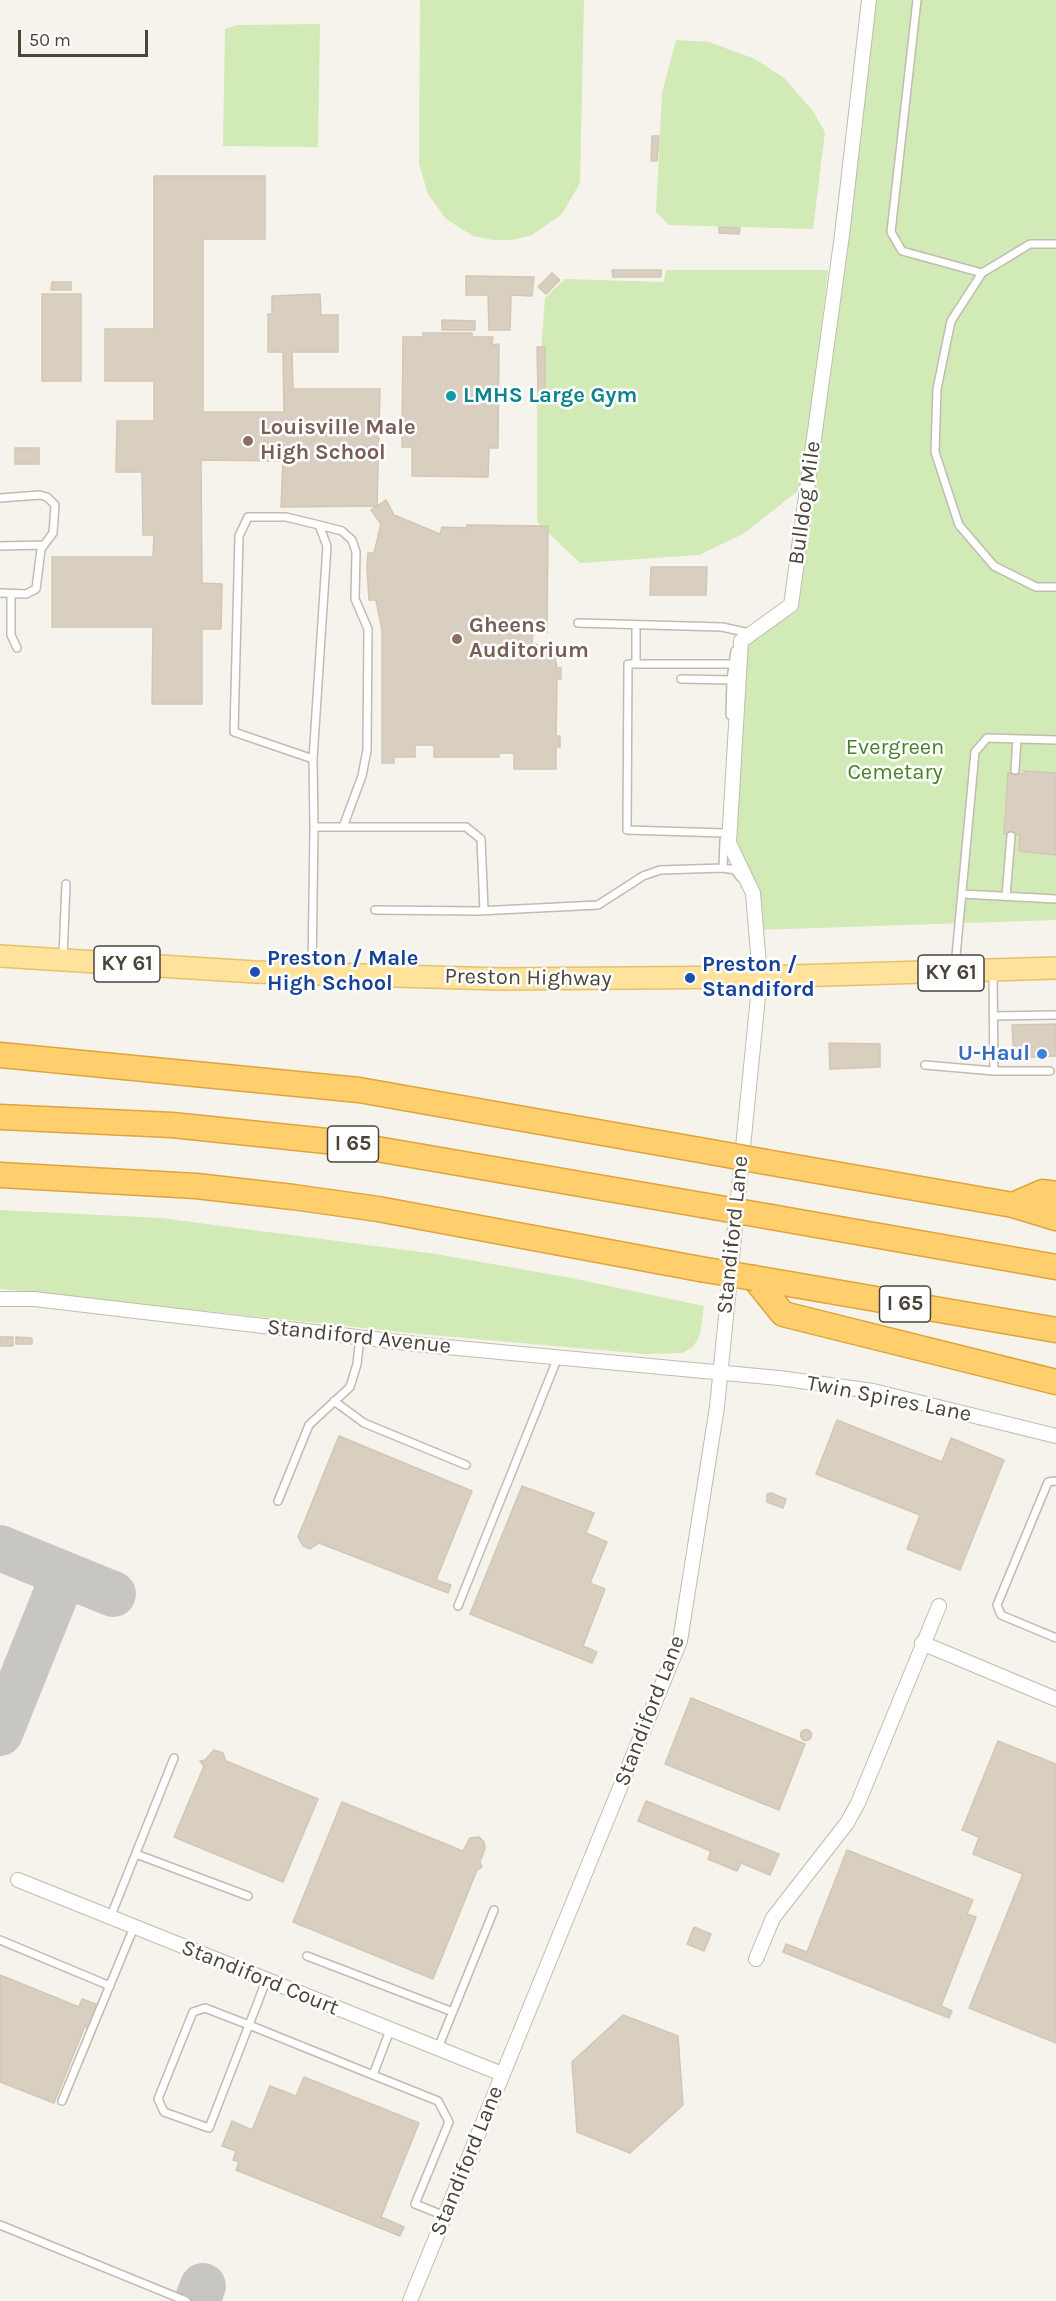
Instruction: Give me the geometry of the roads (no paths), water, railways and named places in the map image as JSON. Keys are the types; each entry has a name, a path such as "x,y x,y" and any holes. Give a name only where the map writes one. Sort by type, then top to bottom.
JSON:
{"highway":[{"path":"0,1055 358,1090 1013,1205 1056,1218"},
{"name":"I 65","path":"0,1117 172,1125 336,1142 1056,1267"},
{"name":"I 65","path":"0,1175 196,1186 378,1209 700,1269 1056,1330"},
{"path":"1013,1205 1043,1192 1056,1194"},
{"path":"754,1278 783,1314 1056,1382"}],"main road":[{"name":"Preston Highway","path":"0,956 312,973 501,979 760,977 955,973 1056,968"}],"street":[{"name":"Bulldog Mile","path":"745,637 791,605 842,235 869,0"},
{"path":"745,637 729,843 753,893 760,977"},
{"name":"Standiford Lane","path":"410,2301 502,2074 552,1959 680,1641 711,1455 760,977"},
{"name":"Standiford Avenue","path":"0,1299 34,1299 360,1337 719,1372"},
{"name":"Twin Spires Lane","path":"719,1372 873,1391 1056,1436"},
{"path":"756,1959 773,1918 847,1823 858,1803 939,1606"},
{"path":"922,1643 1056,1699"},
{"name":"Standiford Court","path":"18,1880 502,2074"}],"lane":[{"path":"916,0 891,232 902,251 982,273"},
{"path":"1056,244 1030,244 982,273 951,321 937,389 935,452 959,525 994,566 1036,587 1056,587"},
{"path":"0,498 40,495 55,505 53,533 44,544 36,589 26,594 0,593"},
{"path":"313,759 234,732 239,536 248,517 286,518 342,531 352,540 356,552 356,599 368,629 367,750 362,776 343,827"},
{"path":"312,973 313,759 327,546 319,525"},
{"path":"0,546 44,544"},
{"path":"11,594 11,635 17,648"},
{"path":"578,623 722,627 745,637 737,644 732,664 723,868"},
{"path":"636,625 636,664"},
{"path":"724,833 627,830 628,664 732,664"},
{"path":"681,679 731,680"},
{"path":"955,973 975,752 987,738 1056,740"},
{"path":"1015,770 1017,739"},
{"path":"314,827 466,827 481,839 484,910"},
{"path":"1006,896 1011,836"},
{"path":"375,910 484,910 598,905 643,876 660,870 723,868 735,870 753,893"},
{"path":"63,960 66,884"},
{"path":"962,894 1056,899"},
{"path":"993,971 994,1071"},
{"path":"993,1016 1056,1015"},
{"path":"926,1065 994,1071 1050,1071"},
{"path":"278,1501 309,1425 350,1387 357,1365 360,1337"},
{"path":"458,1606 558,1357"},
{"path":"334,1401 364,1423 466,1465"},
{"path":"1056,1481 1048,1482 997,1605 1001,1615 1056,1638"},
{"path":"110,1918 174,1758"},
{"path":"136,1854 248,1896"},
{"path":"438,2049 494,1910"},
{"path":"62,2101 134,1927"},
{"path":"0,1940 110,1986"},
{"path":"307,1956 453,2012"},
{"path":"266,1981 249,2025 209,2128 165,2112 158,2099 193,2012 205,2008 249,2025 374,2075 438,2102 449,2122 415,2204 445,2216"},
{"path":"374,2075 390,2030"},
{"path":"0,2225 186,2301"}],"place":[{"name":"LMHS Large Gym","path":"451,396"},
{"name":"Louisville Male High School","path":"248,441"},
{"name":"Gheens Auditorium","path":"457,639"},
{"name":"Preston / Male High School","path":"255,972"},
{"name":"Preston / Standiford","path":"690,978"},
{"name":"U-Haul","path":"1042,1054"}],"park label":[{"name":"Evergreen Cemetary","path":"895,760"}]}
